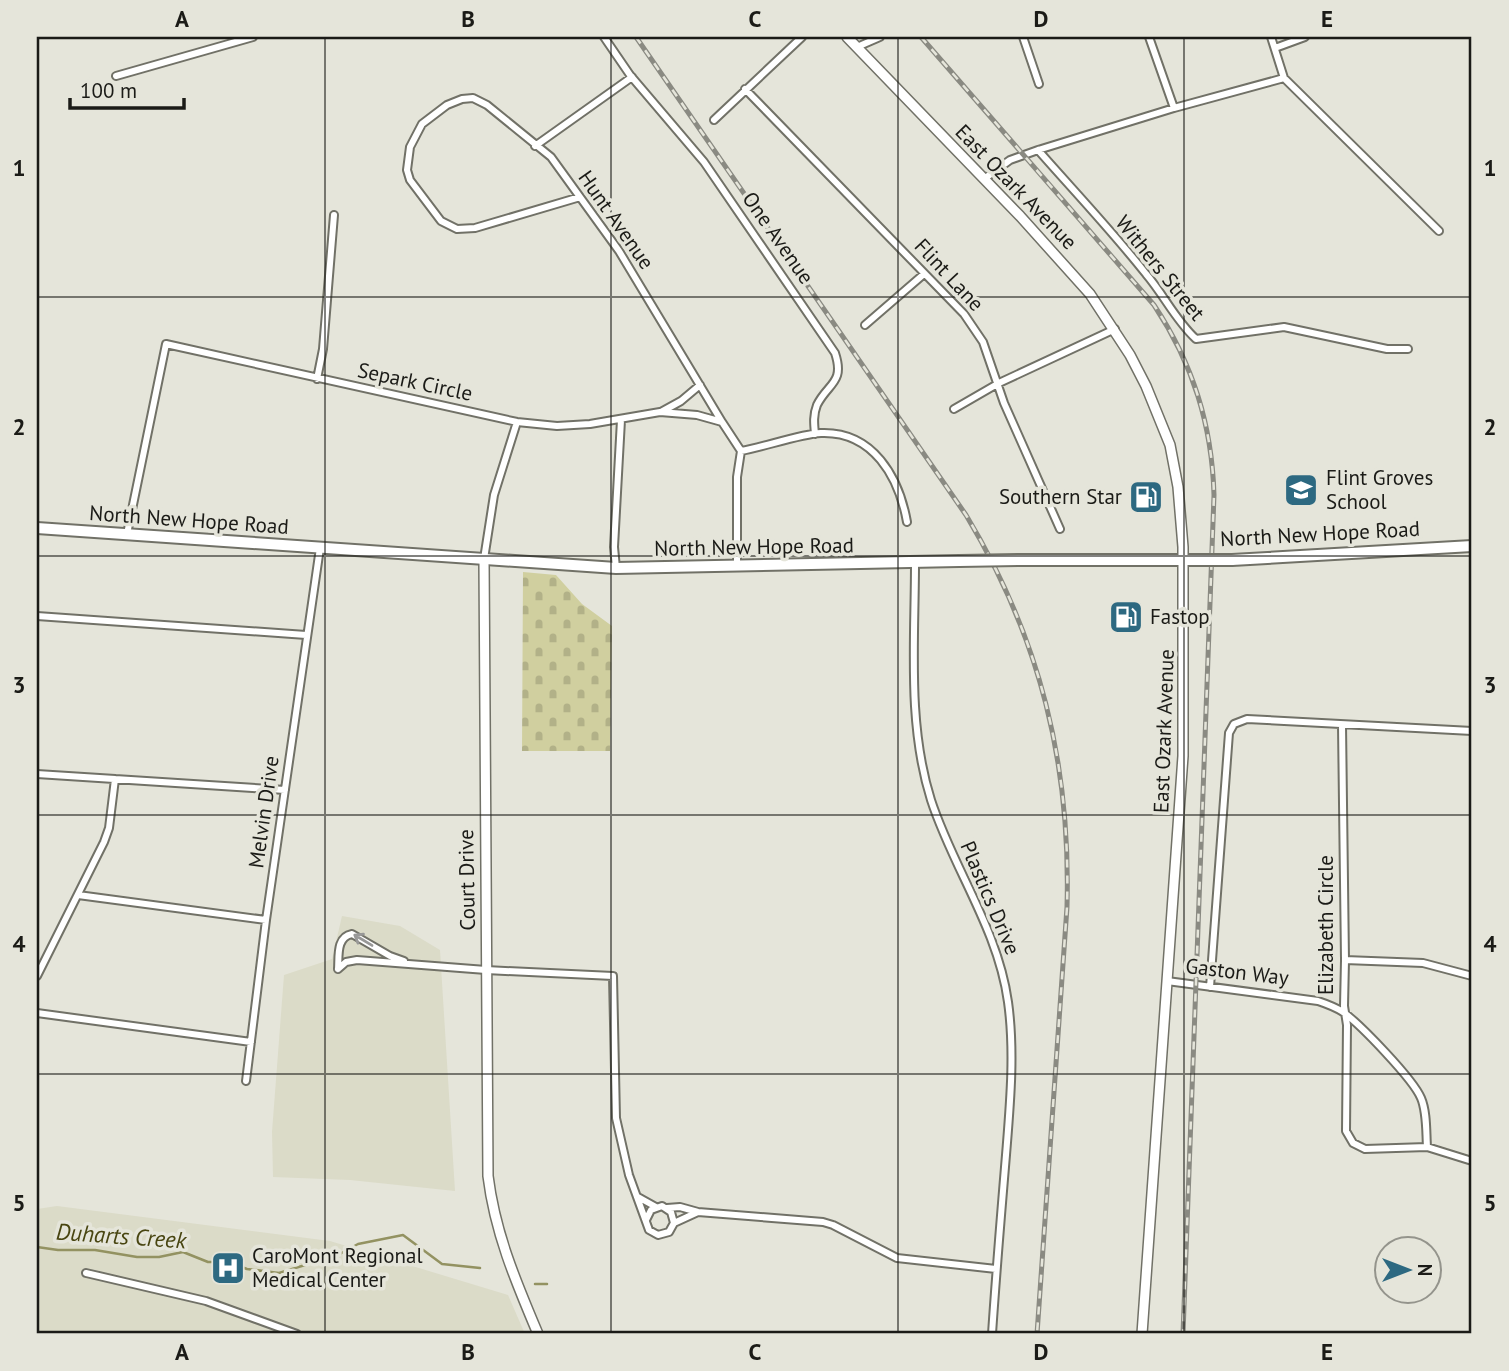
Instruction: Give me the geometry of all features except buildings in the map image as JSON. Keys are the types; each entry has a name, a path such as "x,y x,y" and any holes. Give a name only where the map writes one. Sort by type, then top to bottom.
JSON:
{"main road":[{"name":"East Ozark Avenue","path":"847,37 1069,269 1115,329 1146,386 1170,445 1180,508 1183,560 1183,756 1142,1334"},
{"name":"North New Hope Road","path":"37,528 616,568 1019,559 1232,560 1472,546"},
{"name":"Court Drive","path":"484,559 486,1132 491,1199 506,1257 538,1334"}],"street":[{"path":"116,76 253,37"},
{"name":"One Avenue","path":"604,37 632,77 704,162 835,353 838,370 835,381 815,411 815,434"},
{"path":"714,120 802,37"},
{"path":"857,47 880,37"},
{"path":"1023,37 1039,84"},
{"path":"1149,37 1174,108"},
{"path":"1271,37 1284,78 1439,231"},
{"path":"1275,48 1305,37"},
{"path":"535,146 632,77"},
{"path":"984,178 1010,160 1038,150 1174,108 1284,78"},
{"name":"Flint Lane","path":"745,89 964,314 976,330 987,351 1004,403 1060,529"},
{"name":"Hunt Avenue","path":"580,197 475,228 457,229 441,221 410,180 407,170 410,147 422,124 434,113 462,99 474,98 487,105 551,157 580,197 619,251 722,422"},
{"name":"Withers Street","path":"1038,150 1160,290 1186,331 1195,339 1284,327 1387,349 1408,349"},
{"path":"317,379 323,349 334,215"},
{"path":"865,326 924,274"},
{"path":"954,409 999,383 1115,329"},
{"name":"Separk Circle","path":"127,535 166,344 517,422 557,426 621,420 660,412 681,401 700,385"},
{"name":"Separk Circle","path":"660,412 697,415 722,422"},
{"path":"616,568 614,547 621,420"},
{"name":"Court Drive","path":"484,559 494,495 517,422"},
{"path":"722,422 741,451 737,477 737,566"},
{"path":"741,451 815,434 830,434 861,443 878,456 894,476 907,522"},
{"name":"Melvin Drive","path":"246,1081 266,920 320,548"},
{"name":"Plastics Drive","path":"915,563 914,700 921,764 939,824 995,948 1009,1003 1010,1097 992,1334"},
{"path":"37,616 306,635"},
{"path":"1210,986 1229,733 1237,722 1247,719 1472,731"},
{"name":"Elizabeth Circle","path":"1342,725 1345,1124 1353,1143 1365,1149 1427,1147"},
{"path":"37,774 285,790"},
{"path":"37,976 109,828 115,779"},
{"path":"78,895 266,920"},
{"path":"413,964 390,956 352,934 347,934 341,941 338,969 346,961 357,960 486,970 613,976 616,1118 624,1158 649,1230 658,1235 669,1232 674,1217 667,1209"},
{"path":"1345,960 1423,963 1472,976"},
{"name":"Gaston Way","path":"1167,981 1318,1001 1330,1004 1346,1014 1418,1091 1423,1107 1427,1147"},
{"path":"37,1013 251,1042"},
{"path":"1427,1147 1472,1161"},
{"path":"638,1197 656,1207 667,1209 680,1207 698,1212 822,1222 897,1258 996,1269"},
{"path":"646,1220 651,1210 656,1207"},
{"path":"674,1223 698,1212"},
{"path":"86,1273 206,1301 298,1334"}],"shaded area":[{"path":"342,916 400,926 440,950 455,1191 350,1180 273,1177 272,1132 284,975 332,959"},
{"name":"CaroMont Regional Medical Center","path":"57,1206 330,1241 508,1295 525,1334 37,1334 37,1209"}],"green space":[{"path":"523,572 556,575 582,604 612,626 610,751 522,751"}],"waterway":[{"name":"Duharts Creek","path":"37,1247 95,1250 137,1257 159,1257 183,1252 208,1262 228,1262 247,1269 279,1273 338,1255 358,1244 403,1235 442,1264 480,1268"},
{"name":"Duharts Creek","path":"535,1284 547,1284"}],"railway":[{"path":"636,37 966,515 992,561 1032,655 1056,753 1067,854 1067,907 1037,1334"},
{"path":"921,37 1154,305 1190,373 1209,444 1214,495 1183,1334"}],"place":[{"name":"Flint Groves School","path":"1301,490"},
{"name":"Southern Star","path":"1146,497"},
{"name":"Fastop","path":"1126,617"},
{"name":"CaroMont Regional Medical Center","path":"228,1268"}]}
